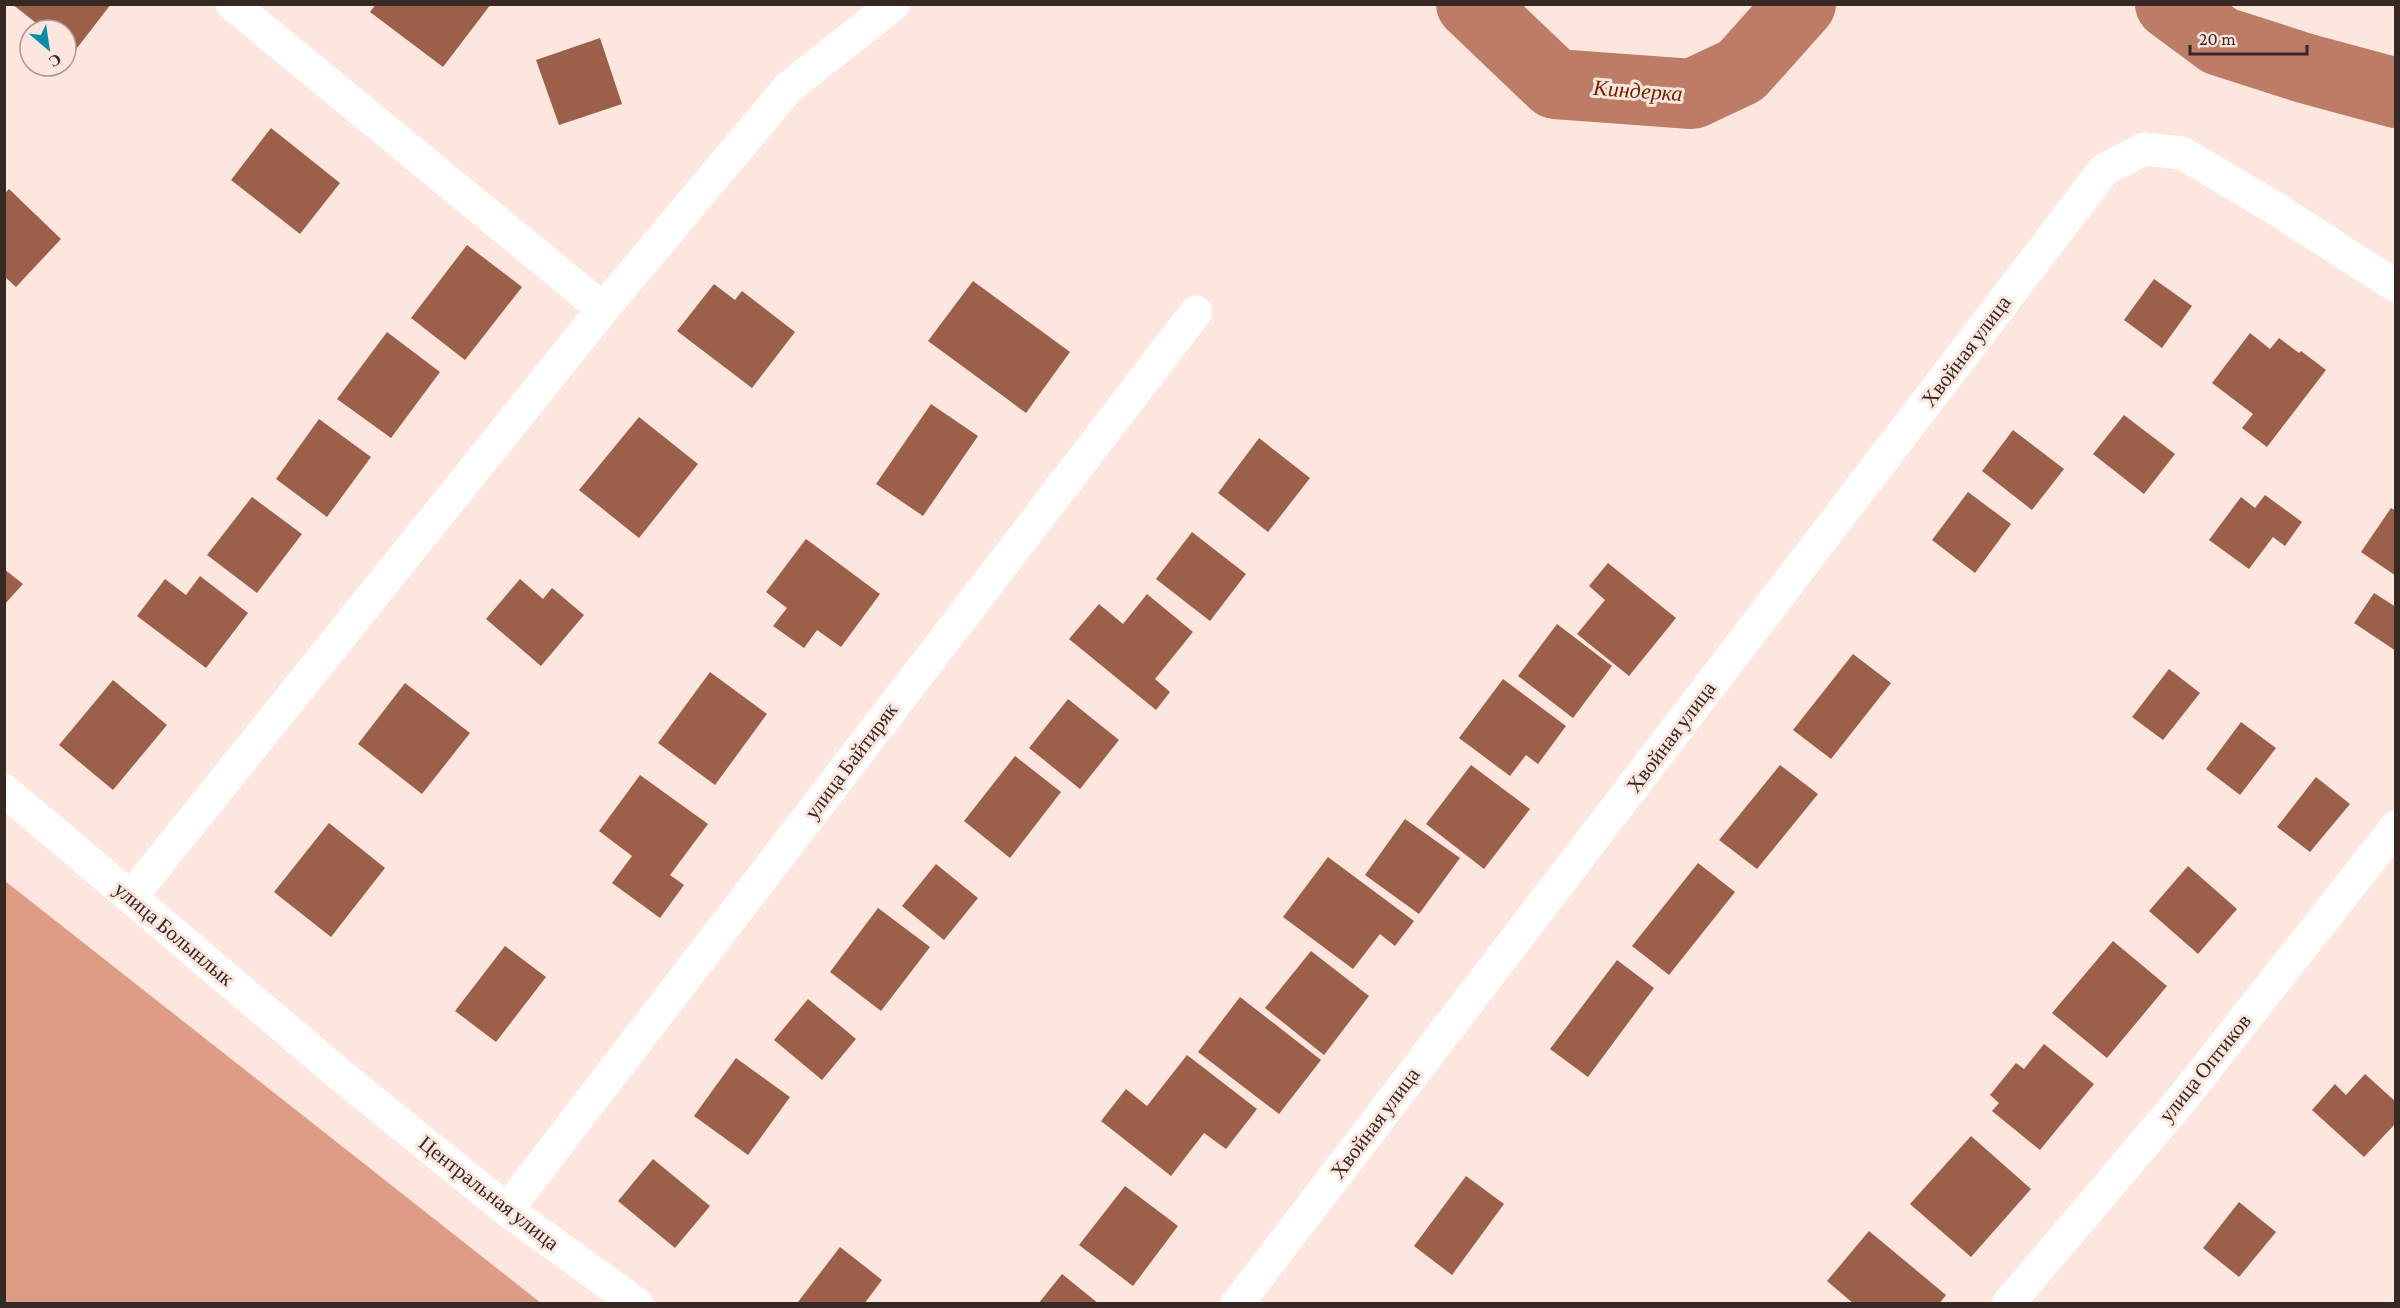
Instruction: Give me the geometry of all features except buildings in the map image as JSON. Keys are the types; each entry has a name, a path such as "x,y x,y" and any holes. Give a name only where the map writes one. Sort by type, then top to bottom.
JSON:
{"street":[{"path":"232,4 603,309"},
{"path":"131,897 603,309 789,87 894,4"},
{"name":"Хвойная улица","path":"1237,1304 2104,170 2144,149 2182,153 2273,207 2396,286"},
{"name":"улица Байтиряк","path":"507,1210 1196,312"},
{"name":"улица Болынлык","path":"4,790 344,1078"},
{"name":"улица Оптиков","path":"2008,1304 2182,1099 2396,827"},
{"name":"Центральная улица","path":"344,1078 507,1210 637,1304"}],"shaded area":[{"path":"5,881 541,1303 5,1303"}],"waterway":[{"name":"Киндерка","path":"1471,4 1555,84 1692,94 1741,71 1801,4"},
{"name":"Киндерка","path":"2170,4 2220,41 2304,68 2396,93"}]}
